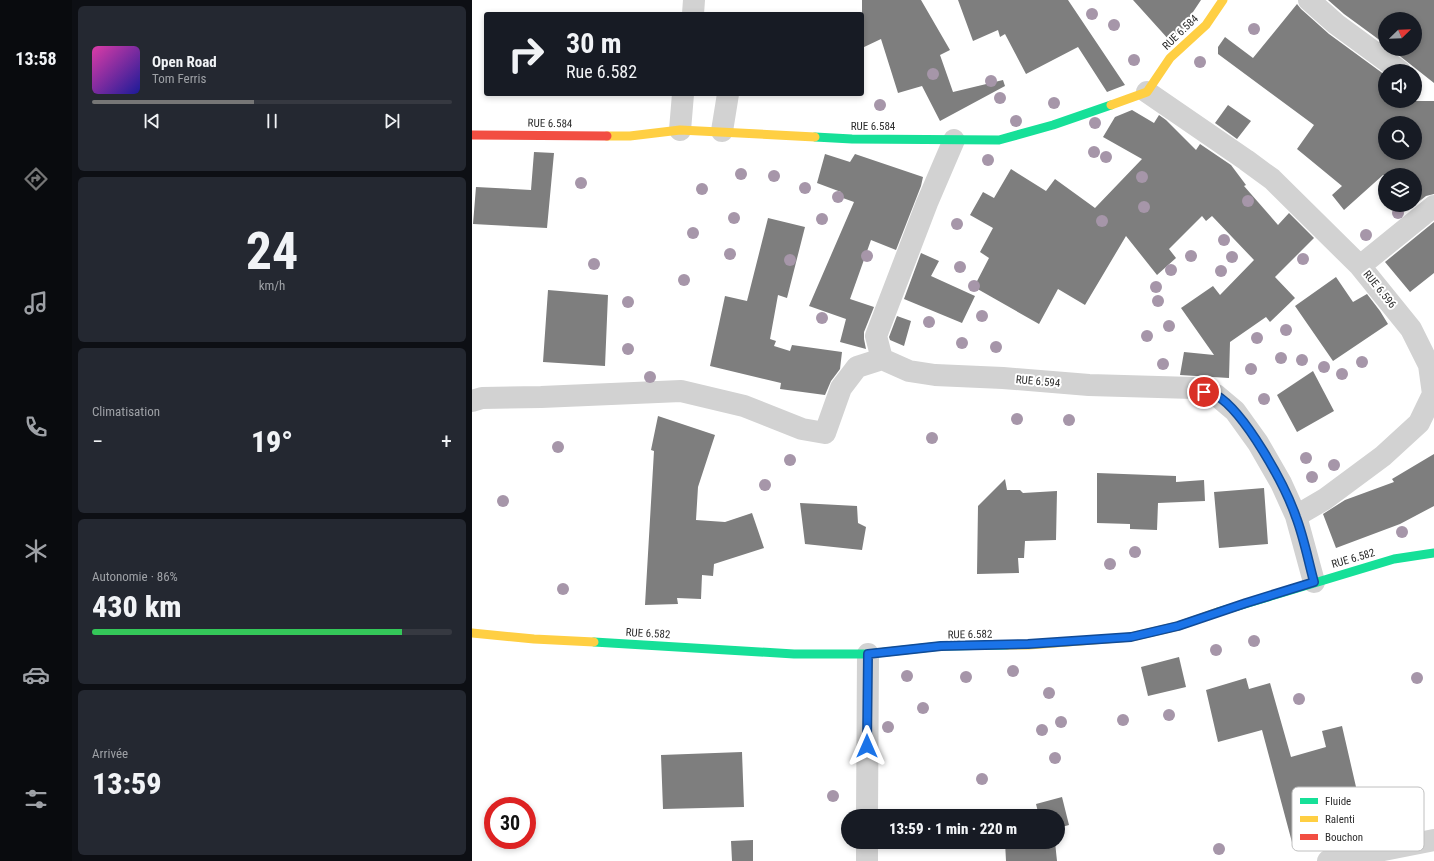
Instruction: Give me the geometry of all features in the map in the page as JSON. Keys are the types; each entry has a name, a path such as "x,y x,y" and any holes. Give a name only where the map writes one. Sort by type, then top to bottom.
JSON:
{"street":[{"path":"692,12 694,0"},
{"name":"RUE 6.584","path":"472,135 630,136 680,130 852,139 999,140 1053,125 1147,92 1170,58 1206,24 1223,0"},
{"path":"1309,0 1336,24 1390,64"},
{"name":"RUE 6.596","path":"1147,92 1272,179 1360,266 1411,329 1429,365 1433,394 1419,423 1383,456 1325,499 1296,516"},
{"path":"680,130 683,96"},
{"path":"722,131 728,96"},
{"path":"472,400 482,398 681,391 744,406 802,429 825,433 841,388 857,366 882,359 876,336 927,203 954,140"},
{"path":"1360,266 1434,206"},
{"name":"RUE 6.594","path":"882,359 909,371 934,375 1003,378 1090,385 1193,388 1216,395 1235,411 1258,443 1281,483 1296,516 1314,582"},
{"name":"RUE 6.582","path":"472,633 534,639 786,653 868,654 941,646 1028,644 1131,637 1178,626 1314,582 1394,560 1434,553"},
{"path":"867,809 868,654"},
{"path":"1424,842 1434,840"},
{"path":"867,849 868,861"},
{"path":"1328,861 1378,851"}],"building":[{"path":"862,0 921,0 950,50 940,55 953,92 1003,80 1005,86 940,121 922,86 898,93 881,39 864,47 864,12 862,12"},
{"path":"958,0 1068,0 1125,85 1107,92 1078,47 1026,74 1005,34 1000,37 998,30 973,41"},
{"path":"1133,0 1201,0 1185,24 1187,26 1170,41"},
{"path":"1328,0 1434,0 1434,83 1422,74 1422,64 1410,64 1400,56 1422,56 1422,12 1378,12 1378,39 1344,14"},
{"path":"1297,4 1329,34 1378,70 1378,108 1422,108 1422,101 1434,101 1434,194 1426,196 1422,199 1422,168 1378,168 1378,179 1344,210 1332,195 1342,186 1297,149 1314,125 1218,54 1218,47 1225,37 1253,58"},
{"path":"1228,105 1251,121 1237,139 1215,123"},
{"path":"1132,110 1154,123 1159,115 1196,150 1200,144 1231,165 1246,185 1244,186 1278,225 1289,213 1314,238 1275,277 1295,298 1270,322 1266,317 1230,342 1229,378 1180,375 1184,352 1214,355 1181,308 1213,286 1220,295 1254,260 1212,216 1206,221 1202,216 1169,249 1176,258 1157,275 1126,236 1085,305 1058,289 1039,324 974,287 989,258 980,252 993,228 970,215 983,192 994,198 1011,169 1046,191 1055,179 1095,208 1142,159 1103,137 1115,117"},
{"path":"534,152 554,153 547,228 473,224 476,187 531,190"},
{"path":"825,154 850,162 855,154 923,177 921,186 896,250 871,240 850,299 874,307 864,332 866,349 840,342 846,319 809,306 854,202 840,197 841,192 817,183"},
{"path":"768,218 805,227 787,298 778,295 770,339 776,341 774,346 790,351 792,345 842,352 840,369 831,381 825,395 780,389 781,383 710,366 725,296 747,301"},
{"path":"1434,222 1434,273 1410,292 1385,262"},
{"path":"921,253 939,261 931,276 975,296 962,323 904,299"},
{"path":"1336,277 1353,302 1367,294 1388,324 1333,361 1295,306"},
{"path":"548,290 608,295 605,366 543,362"},
{"path":"897,316 911,321 904,346 890,340 889,337"},
{"path":"1313,371 1334,411 1297,432 1277,395"},
{"path":"658,416 715,435 698,487 696,520 725,522 752,513 764,548 714,564 713,576 702,575 701,599 677,598 678,604 645,605 654,451 651,450"},
{"path":"1434,454 1434,506 1400,524 1336,548 1323,514 1345,500 1394,482 1392,479"},
{"path":"1097,473 1176,476 1176,482 1204,480 1205,501 1158,503 1157,530 1130,529 1130,524 1097,523"},
{"path":"1005,479 1007,490 1020,490 1023,493 1057,491 1056,540 1025,541 1024,558 1018,558 1019,573 977,574 978,506"},
{"path":"1264,488 1268,544 1219,548 1214,492"},
{"path":"800,503 857,506 858,523 866,527 862,550 805,544"},
{"path":"1179,657 1186,687 1148,696 1141,667"},
{"path":"1246,678 1249,689 1270,683 1291,757 1326,747 1322,731 1342,726 1356,787 1292,787 1292,842 1262,730 1218,742 1206,690"},
{"path":"742,752 744,807 663,809 661,755"},
{"path":"1062,797 1065,809 1037,809 1036,804"},
{"path":"1065,809 1069,825 1065,826"},
{"path":"753,840 753,861 732,861 731,841"},
{"path":"1005,849 1056,849 1057,861 1006,861"}],"traffic: fast":[{"path":"815,137 852,139 999,140 1053,125 1111,105"},
{"path":"1218,612 1394,559 1434,553"},
{"path":"594,642 794,654 868,654 941,646 1007,645"}],"traffic: slow":[{"path":"1111,105 1147,92 1170,58 1206,25 1223,0"},
{"path":"607,136 630,136 680,130 815,137"},
{"path":"1007,645 1029,645 1131,637 1178,626 1218,612"},
{"path":"472,633 534,639 594,642"}],"traffic: jam":[{"path":"472,135 607,136"}],"route":[{"path":"867,746 868,654 941,646 1028,644 1131,637 1178,626 1314,582 1296,516 1281,483 1258,443 1235,411 1216,395 1204,392"}]}
